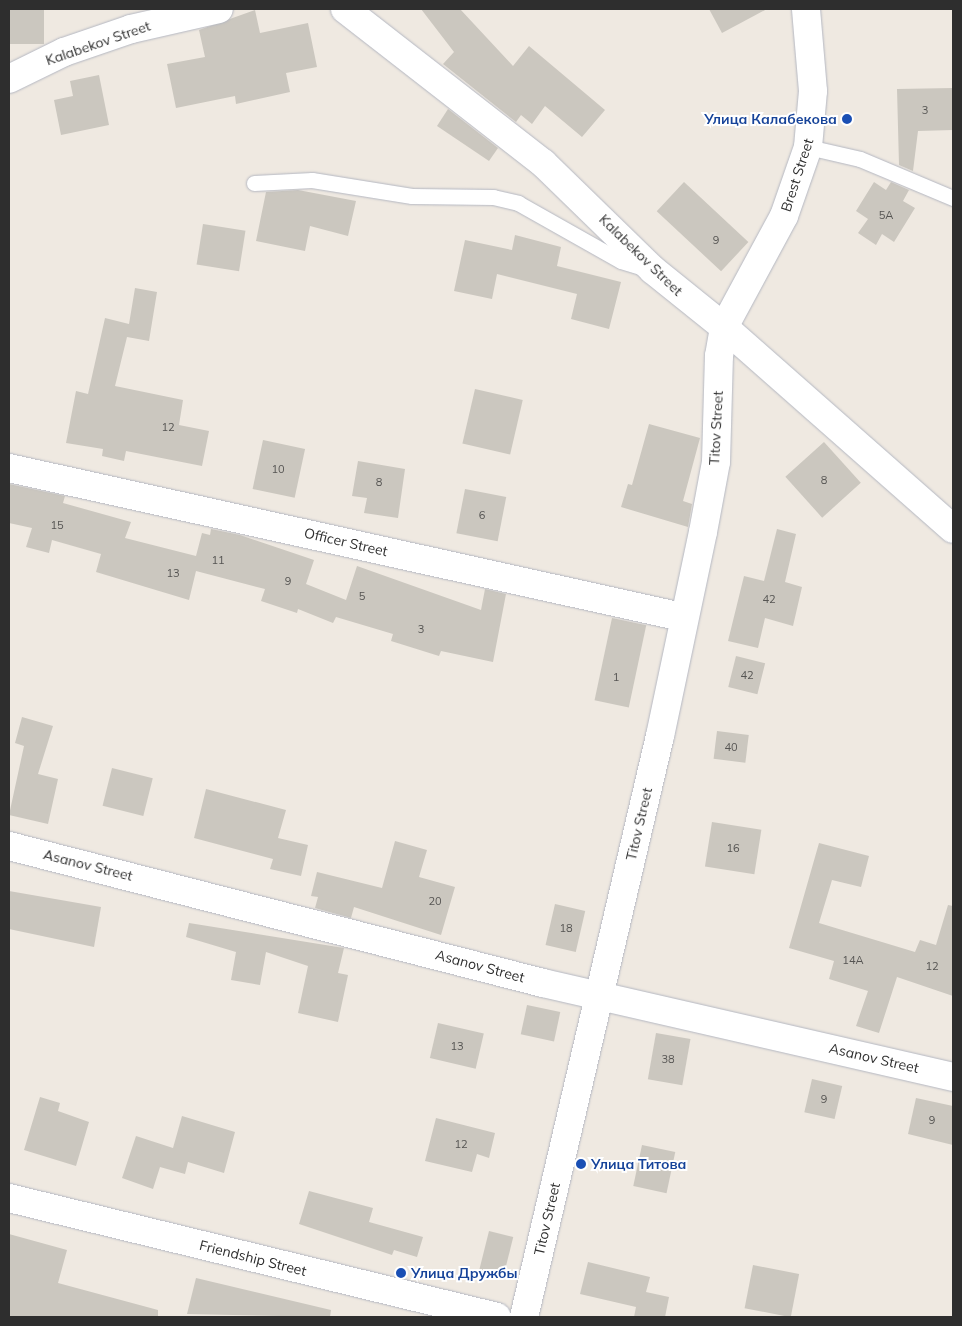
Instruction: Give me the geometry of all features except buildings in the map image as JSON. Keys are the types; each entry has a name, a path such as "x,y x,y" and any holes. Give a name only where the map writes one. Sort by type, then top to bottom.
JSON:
{"street":[{"name":"Kalabekov Street","path":"9,79 64,52 131,29 219,9"},
{"name":"Kalabekov Street","path":"345,9 543,163 653,270 724,327 953,529"},
{"name":"Brest Street","path":"724,327 784,216 808,147 813,91 806,9"},
{"name":"Titov Street","path":"524,1317 660,736 682,617 716,462 718,356 724,327"},
{"name":"Officer Street","path":"9,468 682,617"},
{"name":"Asanov Street","path":"9,846 598,996 953,1077"},
{"name":"Friendship Street","path":"9,1198 497,1317"}],"lane":[{"path":"808,147 860,158 953,198"},
{"path":"254,183 312,180 412,196 493,197 550,219 621,261 653,270"}],"place":[{"name":"Улица Калабекова","path":"847,119"},
{"name":"Улица Титова","path":"581,1164"},
{"name":"Улица Дружбы","path":"401,1273"}]}
